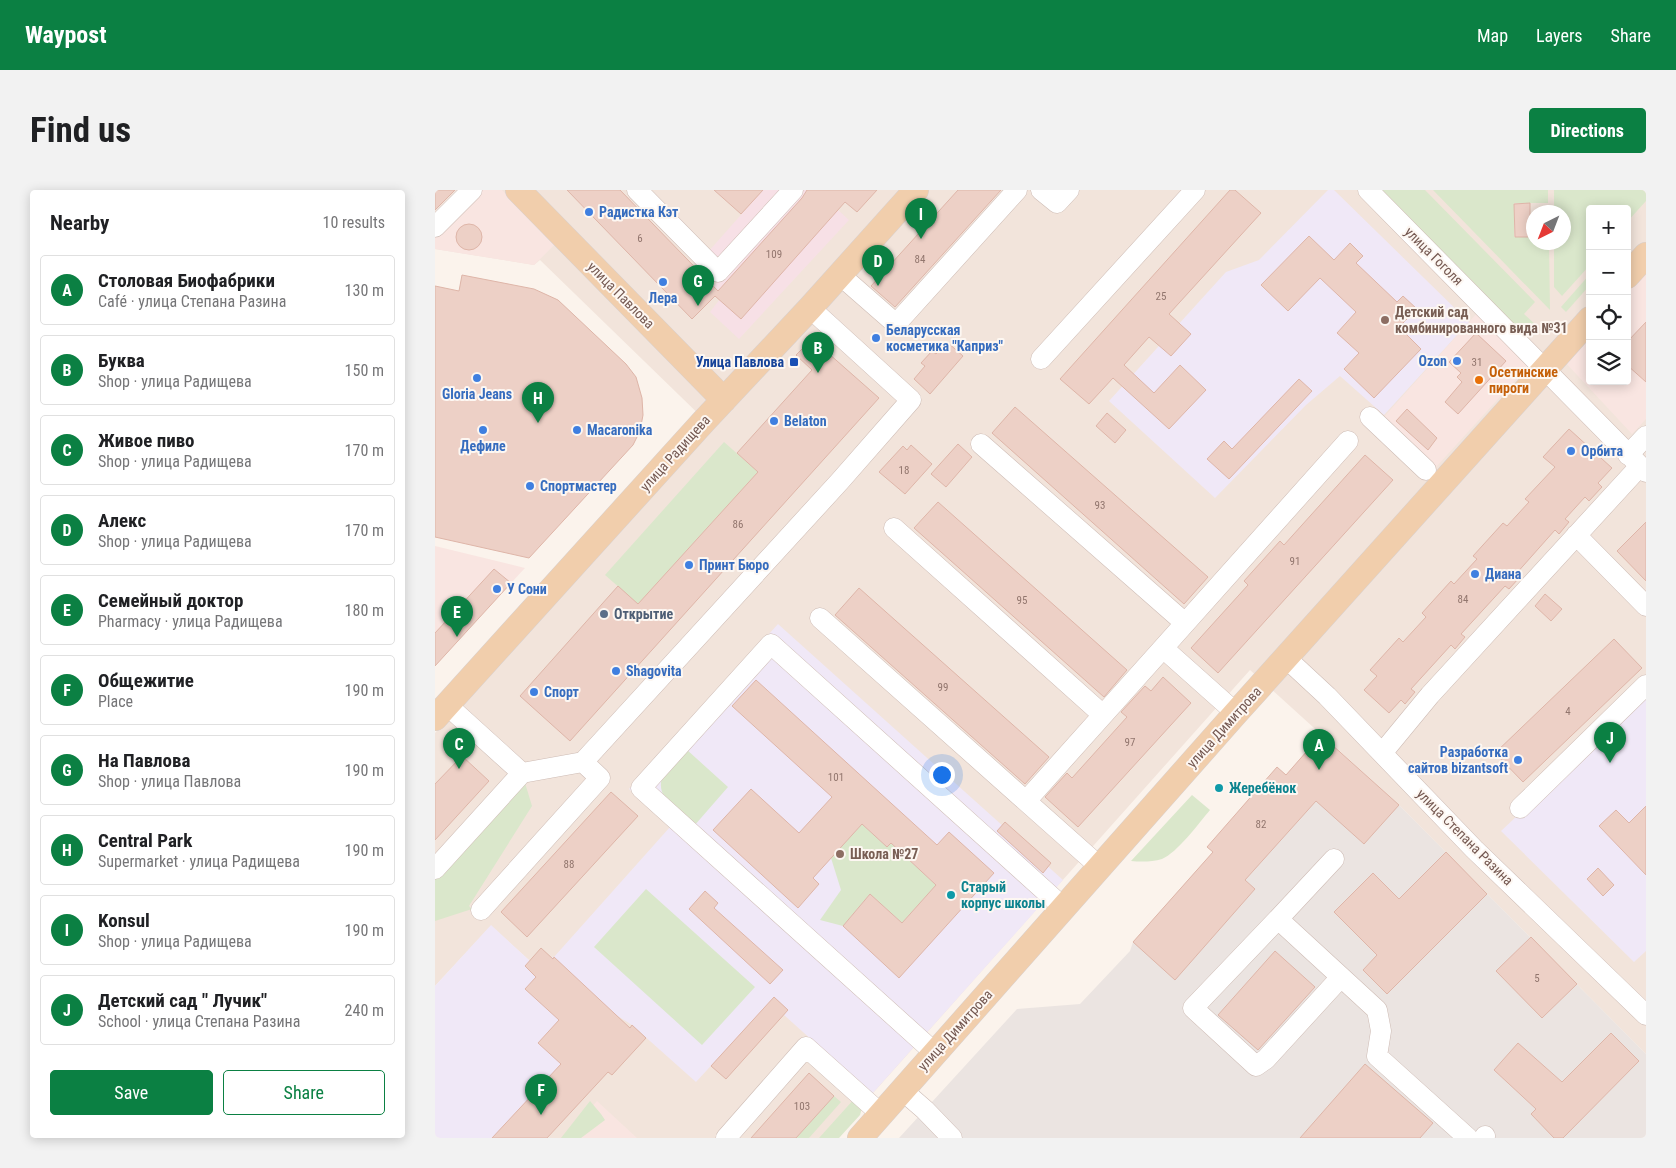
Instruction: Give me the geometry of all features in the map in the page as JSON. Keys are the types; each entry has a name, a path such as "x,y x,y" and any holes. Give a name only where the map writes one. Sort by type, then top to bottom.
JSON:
{"main road":[{"name":"улица Павлова","path":"518,190 724,400"},
{"name":"улица Радищева","path":"441,712 916,190"},
{"path":"1631,272 1646,255"},
{"name":"улица Димитрова","path":"860,1138 1236,713 1586,323"}],"street":[{"path":"435,227 472,190"},
{"path":"637,190 718,272 793,190"},
{"path":"840,275 896,324 1017,190"},
{"path":"1041,190 1057,203 1069,190"},
{"path":"1041,359 1195,190"},
{"name":"улица Гоголя","path":"1369,190 1638,464"},
{"path":"435,869 522,773 583,762 840,481 911,400 810,308"},
{"path":"1370,417 1426,470"},
{"path":"1383,752 1430,696 1638,464 1646,436"},
{"path":"1026,801 1348,441"},
{"path":"981,444 1185,623"},
{"path":"894,528 1103,715"},
{"path":"1576,535 1646,606"},
{"path":"820,618 1100,867"},
{"path":"935,1053 641,788 771,644 1064,908"},
{"path":"1163,648 1236,713"},
{"name":"улица Степана Разина","path":"1286,658 1383,752 1474,849 1646,1015"},
{"path":"1519,808 1646,685"},
{"path":"441,712 522,773"},
{"path":"481,910 601,778 583,762"},
{"path":"1335,859 1193,1008 1256,1066 1266,1059 1341,977"},
{"path":"1278,919 1377,1010 1381,1031 1377,1056 1479,1137"},
{"path":"725,1138 806,1047 881,1114"},
{"path":"902,1090 925,1110 952,1138"}],"shaded area":[{"path":"435,190 1646,190 1646,1054 1399,805 1250,670 833,1138 547,1138 554,958 530,961 491,926 435,986 435,733 714,429 540,260 534,265 435,249"},
{"path":"480,190 502,190 555,244 534,265 435,249 435,233"},
{"path":"763,190 816,190 849,220 739,339 710,312 720,299 714,294 718,291 714,286 726,272 708,252"},
{"path":"1328,190 1334,190 1469,322 1384,415 1340,376 1306,405 1215,498 1109,401 1226,272 1259,260"},
{"path":"1646,270 1646,419 1632,434 1586,385 1631,385 1631,287"},
{"path":"1478,312 1529,365 1426,478 1374,428"},
{"path":"1586,336 1586,385 1564,361"},
{"path":"435,546 525,568 435,665"},
{"name":"Школа №27","path":"778,624 1063,880 872,1094 784,1015 788,1010 774,997 696,1082 632,1025 616,1015 566,1069 547,1138 435,1138 435,986 491,925 530,961 554,957 670,827 629,789"},
{"path":"1646,694 1646,951 1634,962 1501,831"},
{"path":"1321,735 1399,805 1646,1054 1646,1138 899,1138 1017,1009 1080,1004 1130,951 1133,942 1213,852 1207,847 1277,767 1286,775"},
{"path":"597,1101 637,1138 564,1138"}],"green space":[{"path":"1382,190 1425,190 1535,302 1524,314 1536,325 1525,338"},
{"path":"1433,190 1548,190 1548,203 1514,203 1514,237 1526,237 1526,250 1549,250 1550,310"},
{"path":"1554,190 1646,190 1646,201 1631,218 1631,205 1586,205 1586,269 1562,296 1554,287 1554,250 1571,250 1571,205 1554,205"},
{"path":"1586,279 1586,290 1566,312 1561,307"},
{"path":"724,442 758,472 638,604 605,575"},
{"path":"686,749 728,787 694,826 670,805 662,791 661,784 667,769"},
{"path":"522,773 532,806 469,906 472,909 435,921 435,869"},
{"path":"1192,795 1210,810 1188,837 1174,851 1162,859 1147,862 1131,861"},
{"path":"862,824 887,847 891,843 936,885 902,923 870,894 843,926 820,920 841,890 831,858"},
{"path":"646,889 755,987 702,1045 594,947"},
{"path":"834,1096 841,1102 809,1138 796,1138"},
{"path":"855,1098 862,1108 860,1115 839,1138 819,1138"},
{"path":"590,1101 605,1120 581,1138 561,1138"}],"building":[{"path":"435,190 455,190 435,210"},
{"path":"567,190 620,190 718,291 802,198 807,190 877,190 857,212 845,202 741,319 715,296 692,319"},
{"path":"714,190 763,190 741,214"},
{"path":"958,190 1001,190 895,307 871,286"},
{"path":"1230,190 1235,190 1261,213 1169,314 1191,334 1171,356 1149,337 1124,365 1154,393 1180,365 1206,390 1169,429 1113,378 1089,404 1060,379"},
{"path":"1530,203 1530,205 1526,205 1526,237 1515,237 1514,204"},
{"path":"469,224 478,228 482,237 478,246 469,250 460,246 456,237 460,228"},
{"name":"Детский сад комбинированного вида №31","path":"1309,236 1334,260 1350,243 1363,256 1356,263 1397,302 1403,296 1417,309 1399,327 1421,349 1374,398 1344,369 1359,353 1337,333 1356,312 1320,278 1288,311 1261,285"},
{"path":"462,275 534,289 558,300 626,364 636,377 642,398 643,415 640,431 633,445 529,558 435,537 435,286 459,291"},
{"path":"1646,322 1646,382 1631,369 1631,338"},
{"path":"1476,333 1506,361 1458,414 1445,402 1462,382 1457,377 1461,373 1449,362"},
{"path":"947,342 963,356 930,394 914,379 925,366 921,363 932,351 936,354"},
{"path":"808,343 824,357 828,353 879,398 570,741 520,696 618,586 638,604 758,472 737,453 812,370 796,355"},
{"path":"1299,379 1312,391 1229,479 1207,459 1224,441 1232,449"},
{"path":"1015,407 1208,577 1184,604 992,433"},
{"path":"1407,409 1437,438 1428,450 1396,421"},
{"path":"1107,413 1126,430 1115,443 1096,426"},
{"path":"1569,429 1612,468 1598,483 1602,487 1589,501 1585,497 1565,519 1569,522 1559,534 1555,530 1515,575 1519,578 1509,589 1505,586 1461,634 1465,637 1455,649 1451,645 1411,689 1415,692 1405,704 1401,700 1389,713 1364,690 1377,676 1370,670 1399,638 1403,642 1426,617 1422,613 1451,581 1454,584 1477,559 1473,556 1503,523 1507,526 1529,502 1525,499 1555,467 1543,457"},
{"path":"958,444 972,457 946,487 931,474"},
{"path":"911,445 932,464 905,494 879,472 903,446 907,450"},
{"path":"1365,455 1393,480 1218,673 1191,648 1248,585 1244,581 1280,541 1284,545"},
{"path":"938,502 1127,670 1104,697 914,528"},
{"path":"1646,522 1646,581 1617,551"},
{"path":"494,569 511,583 435,666 435,633"},
{"path":"859,588 1049,757 1025,784 835,615"},
{"path":"1545,594 1562,609 1551,621 1535,606"},
{"path":"1614,639 1642,668 1523,782 1495,753"},
{"path":"1163,677 1191,703 1078,827 1045,797 1067,773 1072,778 1127,717 1121,712 1145,686 1151,691"},
{"path":"756,680 937,845 949,832 994,873 899,978 843,926 870,894 902,923 936,885 891,843 887,847 862,824 813,878 819,884 798,908 713,830 751,789 799,833 832,797 732,706"},
{"path":"1321,735 1399,805 1364,844 1316,801 1245,880 1255,889 1175,980 1133,942 1213,852 1207,847 1277,767 1286,775"},
{"path":"462,756 489,781 435,840 435,784"},
{"path":"611,792 638,816 527,937 501,912"},
{"path":"1646,806 1646,875 1599,826 1616,810 1629,823"},
{"path":"1005,822 1051,863 1043,873 997,831"},
{"path":"1446,852 1487,894 1387,994 1363,970 1377,955 1334,912 1373,873 1399,899"},
{"path":"1598,868 1614,885 1603,896 1587,879"},
{"path":"705,891 718,903 714,908 783,970 770,984 689,909"},
{"path":"1531,937 1577,984 1542,1018 1496,971"},
{"path":"541,948 553,959 554,957 630,1028 632,1025 646,1038 612,1075 608,1072 547,1138 492,1138 561,1064 538,1043 559,1020 525,989 536,977 525,966"},
{"path":"1275,951 1315,987 1258,1050 1218,1015"},
{"path":"774,997 788,1010 726,1079 711,1066"},
{"path":"1611,1033 1639,1061 1563,1138 1554,1138 1531,1114 1536,1109 1494,1070 1518,1043 1562,1082"},
{"path":"1365,1064 1433,1123 1420,1138 1300,1138"},
{"path":"809,1073 834,1096 796,1138 751,1138"}],"place":[{"name":"Радистка Кэт","path":"589,212"},
{"name":"Konsul","path":"921,239"},
{"name":"Лера","path":"663,282"},
{"name":"Алекс","path":"878,286"},
{"name":"На Павлова","path":"698,306"},
{"name":"Детский сад комбинированного вида №31","path":"1385,320"},
{"name":"Беларусская косметика \"Каприз\"","path":"876,338"},
{"name":"Ozon","path":"1457,361"},
{"name":"Улица Павлова","path":"794,362"},
{"name":"Буква","path":"818,373"},
{"name":"Gloria Jeans","path":"477,378"},
{"name":"Осетинские пироги","path":"1479,380"},
{"name":"Belaton","path":"774,421"},
{"name":"Central Park","path":"538,423"},
{"name":"Дефиле","path":"483,430"},
{"name":"Macaronika","path":"577,430"},
{"name":"Орбита","path":"1571,451"},
{"name":"Спортмастер","path":"530,486"},
{"name":"Принт Бюро","path":"689,565"},
{"name":"Диана","path":"1475,574"},
{"name":"У Сони","path":"497,589"},
{"name":"Открытие","path":"604,614"},
{"name":"Семейный доктор","path":"457,637"},
{"name":"Shagovita","path":"616,671"},
{"name":"Спорт","path":"534,692"},
{"name":"Разработка сайтов bizantsoft","path":"1518,760"},
{"name":"Детский сад \" Лучик\"","path":"1610,763"},
{"name":"Живое пиво","path":"459,769"},
{"name":"Столовая Биофабрики","path":"1319,770"},
{"name":"Жеребёнок","path":"1219,788"},
{"name":"Школа №27","path":"840,854"},
{"name":"Старый корпус школы","path":"951,895"},
{"name":"Общежитие","path":"541,1115"}]}
